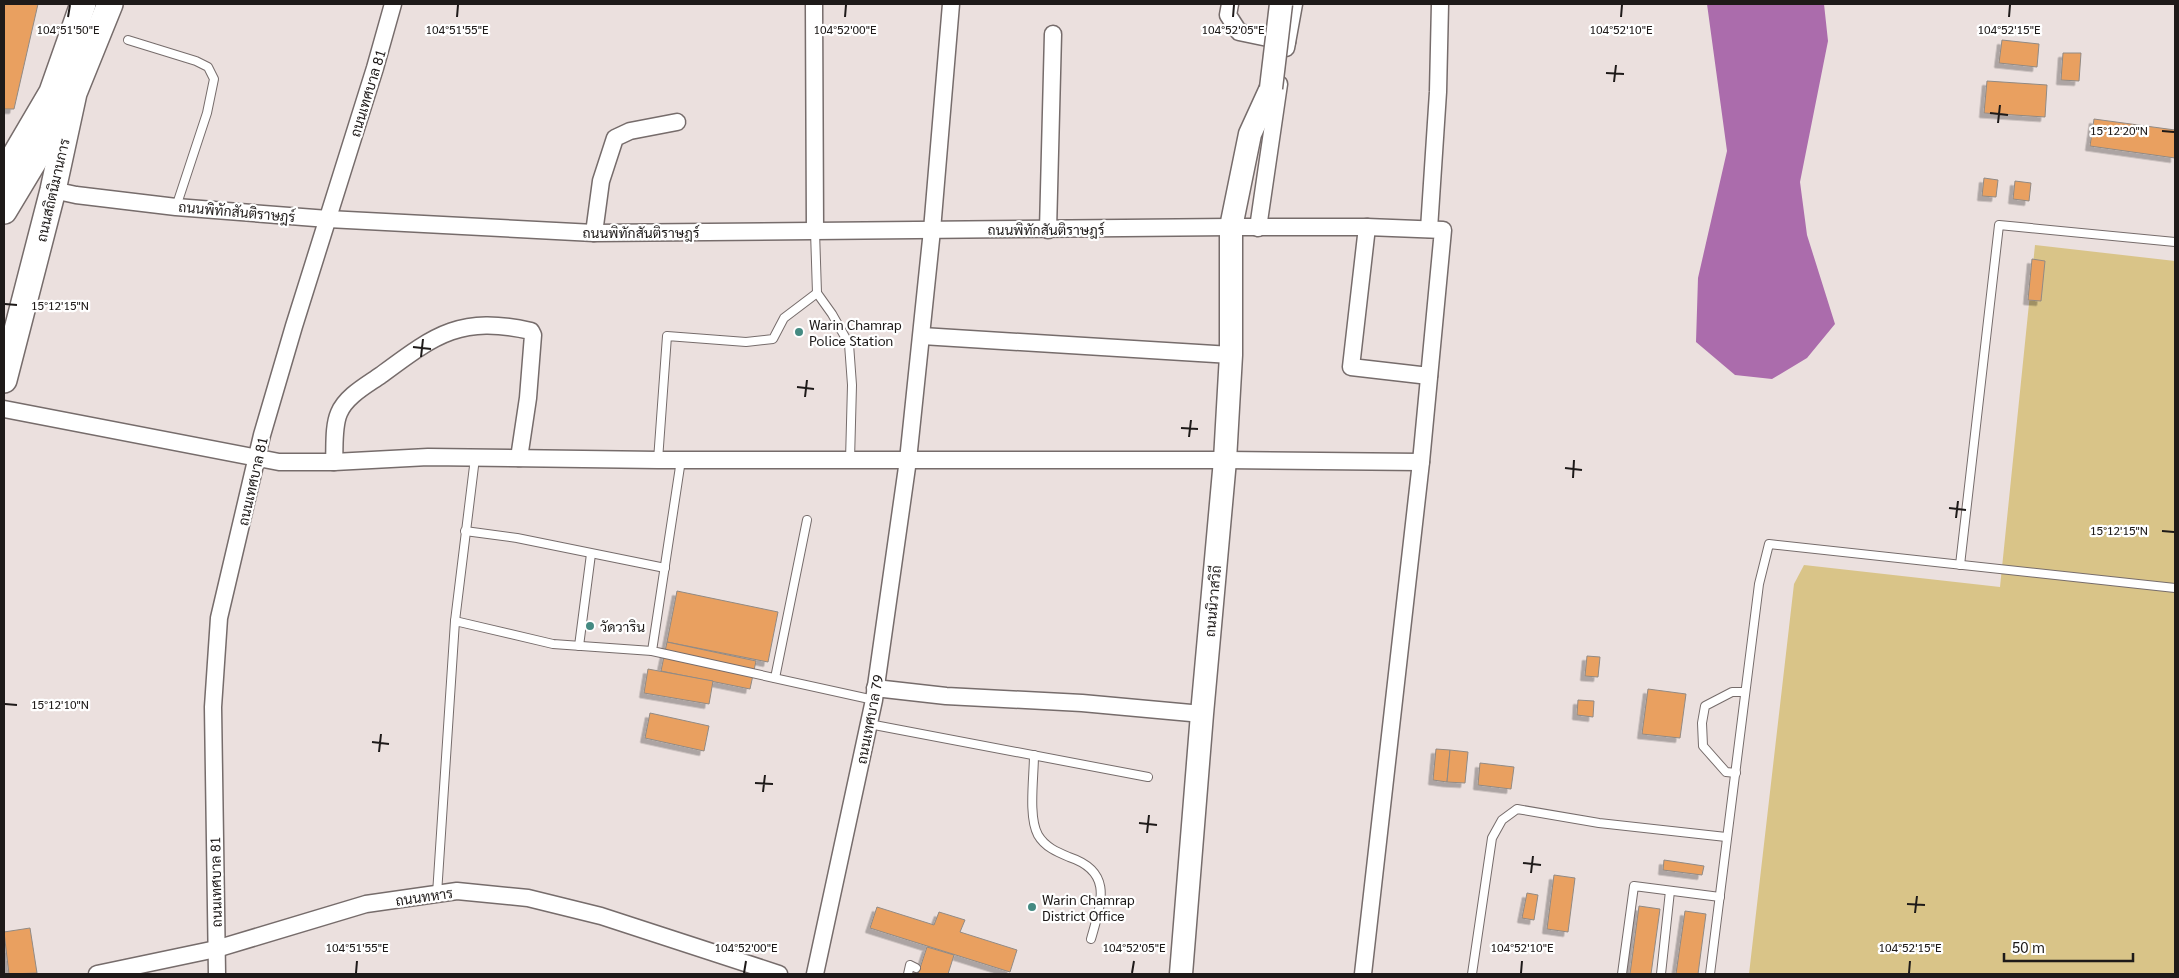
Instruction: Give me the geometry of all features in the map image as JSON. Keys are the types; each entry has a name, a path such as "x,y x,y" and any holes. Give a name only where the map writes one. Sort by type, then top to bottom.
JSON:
{"main road":[{"path":"4,173 52,92 83,4"},
{"name":"ถนนสถิตนิมานการ","path":"4,380 53,190 74,93 110,4"},
{"name":"ถนนนิวาสวิถี","path":"1181,974 1225,460 1232,356 1231,227 1250,134 1271,88 1282,4"},
{"path":"4,211 74,93"}],"street":[{"name":"ถนนเทศบาล 81","path":"217,974 213,706 219,618 257,458 289,344 375,68 393,4"},
{"path":"814,4 815,230"},
{"name":"ถนนเทศบาล 79","path":"815,974 875,694 908,460 932,230 951,4"},
{"path":"1230,4 1228,15 1240,32 1287,42"},
{"path":"1258,228 1294,4"},
{"path":"1364,974 1422,462 1443,230 1430,230 1438,92 1440,4"},
{"path":"1048,230 1053,34"},
{"path":"594,233 602,181 615,138 630,131 677,122"},
{"name":"ถนนพิทักสันติราษฎร์","path":"53,190 76,196 176,207 328,219 594,233 1231,227 1367,227 1430,230"},
{"path":"1367,227 1351,367 1429,376"},
{"path":"334,462 338,415 349,399 428,341 451,330 478,326 516,328 531,331 533,335 519,458"},
{"path":"922,336 1232,356"},
{"path":"4,409 279,462 334,462 428,457 658,460 1422,462"},
{"path":"875,694 1082,703 1202,714"},
{"name":"ถนนทหาร","path":"96,974 216,949 366,904 457,891 537,900 601,916 779,974"}],"lane":[{"path":"128,40 196,61 208,67 214,79 207,113 176,207"},
{"path":"1960,565 1999,225 2175,242"},
{"path":"815,230 817,293 832,314 849,344 852,385 850,460"},
{"path":"658,460 667,336 746,342 773,339 784,318 817,293"},
{"path":"437,894 455,621 476,458"},
{"path":"652,651 681,460"},
{"path":"775,678 807,520"},
{"path":"466,531 517,538 664,568"},
{"path":"1710,974 1759,584 1770,544 2175,588"},
{"path":"579,646 591,554"},
{"path":"455,621 553,644 652,651 775,678 875,694"},
{"path":"1736,773 1726,772 1703,746 1702,723 1706,706 1732,692 1744,692"},
{"path":"869,724 1148,777"},
{"path":"1034,756 1033,815 1037,834 1049,847 1090,867 1098,876 1101,906 1091,939"},
{"path":"1472,974 1492,838 1502,820 1517,809 1599,824 1726,837"},
{"path":"1622,974 1634,886 1720,897"},
{"path":"1661,974 1670,891"},
{"path":"908,974 910,965 916,968"}],"shaded area":[{"path":"1707,4 1824,4 1828,41 1800,182 1807,235 1835,324 1807,358 1772,379 1735,375 1696,342 1698,278 1727,151"},
{"path":"2035,245 2175,261 2175,974 1749,974 1794,584 1804,565 2000,587"}],"building":[{"path":"4,4 38,4 14,109 4,109"},
{"path":"2002,40 2039,44 2037,67 1999,63"},
{"path":"2063,53 2081,53 2079,81 2061,80"},
{"path":"1987,81 2047,85 2045,117 1984,113"},
{"path":"2094,119 2175,130 2175,158 2090,146"},
{"path":"1984,178 1998,180 1996,197 1982,196"},
{"path":"2015,181 2031,183 2029,201 2013,199"},
{"path":"2032,259 2045,261 2041,301 2028,300"},
{"path":"677,591 778,612 768,662 667,642"},
{"path":"667,642 756,661 750,689 661,671"},
{"path":"1587,656 1600,657 1598,677 1585,676"},
{"path":"648,669 713,681 709,704 644,693"},
{"path":"1648,689 1686,694 1680,738 1642,734"},
{"path":"1578,700 1594,701 1593,717 1577,715"},
{"path":"650,713 709,726 704,751 645,738"},
{"path":"1436,749 1450,750 1447,782 1433,780"},
{"path":"1450,750 1468,752 1465,783 1447,782"},
{"path":"1480,763 1514,767 1511,789 1478,785"},
{"path":"1664,860 1704,866 1702,875 1663,870"},
{"path":"1554,875 1575,878 1568,932 1547,929"},
{"path":"1527,893 1538,895 1534,920 1522,918"},
{"path":"1639,906 1660,909 1651,974 1630,974"},
{"path":"877,907 934,925 939,912 965,920 960,932 1017,950 1010,972 870,928"},
{"path":"1685,911 1706,914 1698,974 1676,974"},
{"path":"30,928 37,973 9,974 4,932"},
{"path":"927,947 954,955 948,974 918,974"}],"place":[{"name":"Warin Chamrap Police Station","path":"799,332"},
{"name":"วัดวาริน","path":"590,626"},
{"name":"Warin Chamrap District Office","path":"1032,907"}]}
